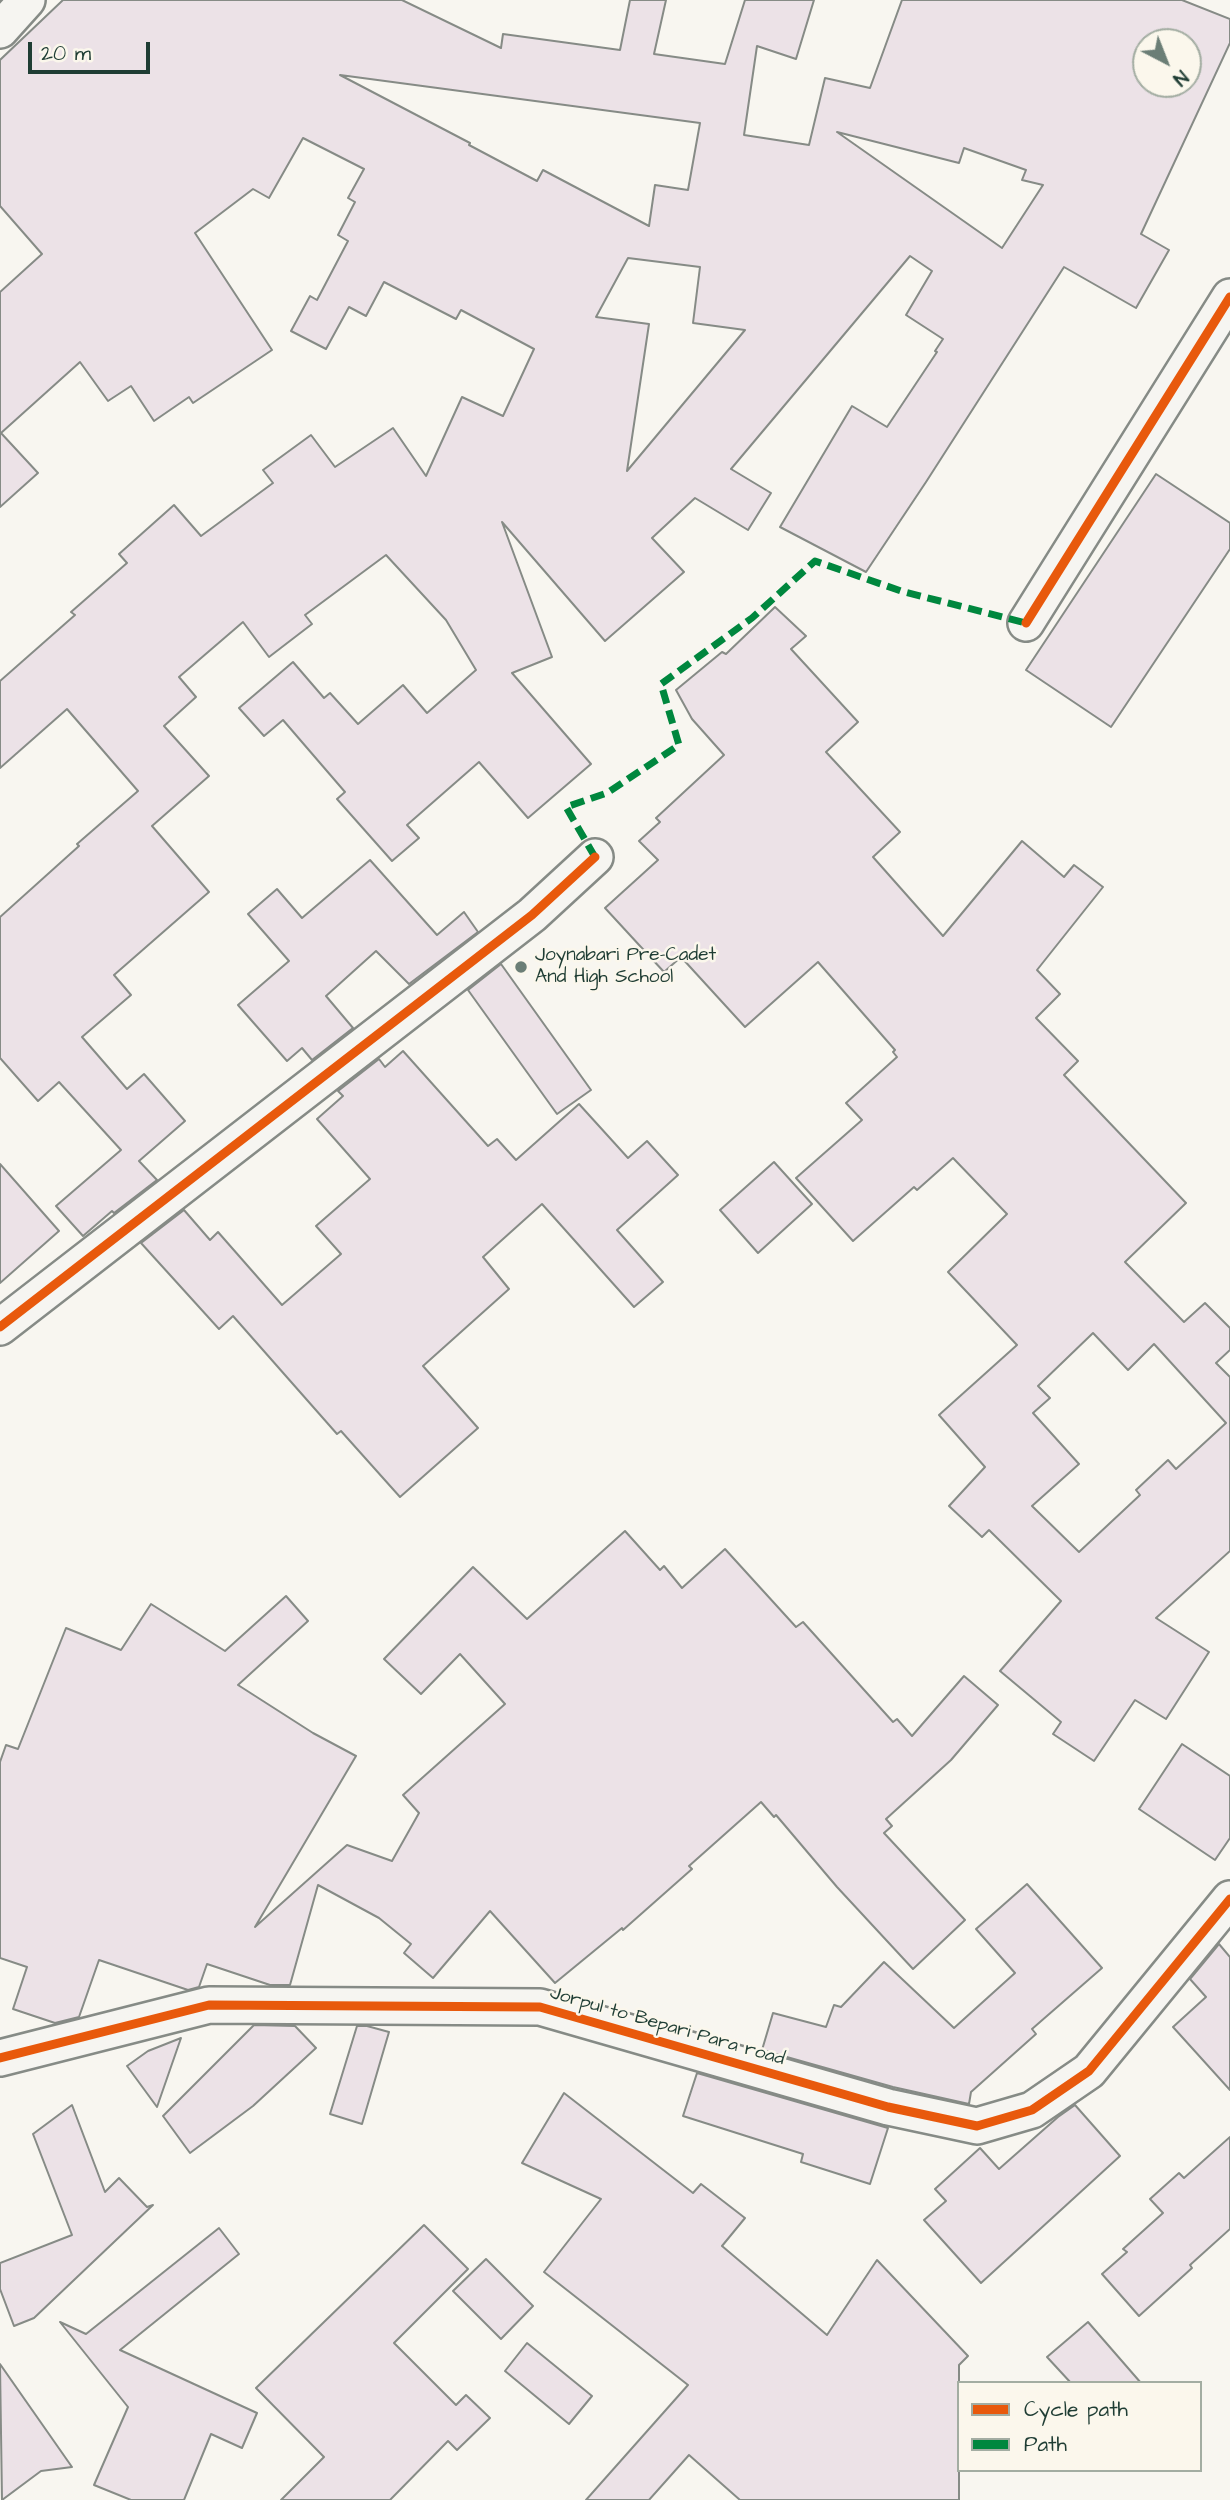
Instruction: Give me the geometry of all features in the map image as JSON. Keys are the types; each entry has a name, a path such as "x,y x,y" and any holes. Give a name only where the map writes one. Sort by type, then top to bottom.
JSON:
{"street":[{"path":"0,30 27,0"},
{"path":"1026,623 1230,297"},
{"path":"0,1327 532,915 595,856"},
{"name":"Jorpul to Bepari Para road","path":"0,2058 209,2005 540,2007 888,2107 977,2126 1032,2110 1089,2071 1230,1899"}],"building":[{"path":"63,0 402,0 501,48 503,34 620,50 630,0 666,0 654,54 725,64 745,0 814,0 796,59 757,46 744,135 809,145 825,78 870,88 902,0 1182,0 1230,19 1230,43 1141,234 1169,250 1136,308 1064,267 866,572 780,527 852,406 887,427 937,352 935,351 943,339 906,315 932,271 910,256 731,469 771,493 748,530 695,498 652,538 684,572 605,641 502,522 552,657 512,673 591,764 528,818 479,762 407,825 419,838 392,861 337,799 345,792 283,720 264,736 239,708 293,662 324,698 330,693 358,724 403,685 427,713 476,670 446,620 386,555 305,615 312,624 269,657 243,622 179,677 196,697 164,726 209,776 152,826 209,892 114,975 131,995 82,1037 127,1089 144,1074 185,1121 139,1161 157,1180 114,1213 112,1211 83,1236 56,1206 121,1150 59,1082 38,1101 0,1058 0,917 138,791 67,709 0,768 0,681 75,615 71,612 127,563 119,554 174,505 201,536 273,483 263,470 311,435 335,467 393,428 426,476 462,397 503,416 534,349 461,310 456,319 384,282 366,316 349,307 326,349 291,331 310,296 317,300 348,241 338,235 355,202 348,198 364,169 303,138 269,198 253,189 195,233 272,350 193,403 189,397 154,421 131,386 108,401 80,362 1,433 38,473 0,507 0,292 42,254 0,206 0,60","holes":["340,75 700,123 688,190 655,185 649,226 543,170 537,181","837,132 959,163 964,148 1026,170 1022,180 1043,185 1002,248","628,258 700,267 693,323 745,330 627,471 649,324 596,317"]},
{"path":"1156,474 1230,523 1230,549 1111,727 1026,670"},
{"path":"775,607 806,636 791,649 858,722 826,752 900,832 873,857 943,936 1022,841 1064,877 1074,865 1103,887 1037,970 1060,994 1036,1018 1078,1061 1064,1075 1186,1203 1125,1262 1184,1322 1205,1303 1230,1328 1230,1350 1216,1363 1230,1377 1230,1551 1156,1618 1209,1652 1166,1719 1135,1700 1094,1761 1053,1734 1061,1722 1000,1671 1061,1601 989,1530 982,1537 949,1506 985,1467 939,1415 1017,1345 948,1272 1007,1214 953,1158 917,1190 914,1187 853,1241 796,1178 862,1120 846,1103 897,1057 893,1052 895,1050 818,962 745,1027 681,957 664,972 605,908 658,860 639,841 660,822 656,818 724,755 692,719 676,690 722,652 726,654","holes":["1093,1333 1128,1370 1154,1344 1226,1423 1176,1469 1168,1460 1136,1490 1140,1495 1079,1552 1032,1506 1079,1464 1033,1413 1050,1398 1038,1386"]},
{"path":"370,860 437,935 464,912 478,932 409,984 376,951 326,996 353,1028 312,1060 302,1048 287,1061 238,1005 289,961 248,914 277,889 302,918"},
{"path":"501,964 591,1090 557,1114 468,990"},
{"path":"403,1051 488,1146 497,1139 516,1160 579,1104 628,1158 647,1141 678,1175 617,1230 663,1282 634,1307 542,1204 483,1257 509,1289 423,1366 478,1428 400,1497 341,1431 337,1434 233,1316 219,1329 141,1243 184,1210 210,1240 218,1232 282,1305 341,1254 316,1226 370,1179 317,1119 343,1096 338,1091 379,1059 385,1067"},
{"path":"774,1162 812,1204 758,1253 720,1210"},
{"path":"0,1164 59,1231 0,1283"},
{"path":"625,1531 660,1570 664,1566 682,1588 725,1549 796,1627 803,1622 893,1722 897,1719 912,1736 964,1676 998,1705 951,1760 886,1819 892,1826 884,1833 965,1920 913,1969 837,1887 776,1815 774,1817 761,1802 689,1866 692,1869 623,1930 622,1928 555,1983 490,1911 433,1978 404,1953 411,1944 379,1918 318,1885 290,1985 270,1985 207,1964 199,1987 188,1990 99,1960 79,2017 55,2023 13,2009 27,1967 0,1958 0,1762 6,1745 18,1749 66,1628 121,1650 151,1604 225,1651 286,1596 308,1621 238,1685 313,1733 356,1756 255,1927 347,1845 392,1861 419,1813 403,1795 505,1704 460,1654 421,1694 384,1659 473,1567 527,1619"},
{"path":"1182,1744 1230,1776 1230,1838 1215,1860 1139,1809"},
{"path":"1027,1884 1102,1968 1032,2029 1036,2034 971,2092 969,2104 893,2087 762,2050 773,2013 826,2027 834,2005 841,2007 884,1962 954,2028 1015,1973 976,1929"},
{"path":"1219,1944 1230,1957 1230,2090 1173,2027 1206,1997 1190,1979"},
{"path":"254,2025 295,2026 316,2048 253,2106 190,2153 163,2116"},
{"path":"357,2026 389,2032 362,2124 330,2114"},
{"path":"181,2038 157,2107 127,2066 148,2051"},
{"path":"697,2073 888,2128 870,2184 801,2162 803,2154 683,2116"},
{"path":"564,2093 693,2193 701,2184 745,2218 722,2246 827,2335 877,2260 968,2356 959,2365 957,2381 959,2500 740,2500 689,2455 649,2500 586,2500 688,2385 544,2272 601,2199 522,2163"},
{"path":"72,2105 105,2192 119,2178 147,2207 153,2205 34,2318 14,2326 0,2289 0,2263 72,2235 33,2134"},
{"path":"1075,2105 1120,2156 981,2283 924,2220 946,2201 935,2189 980,2148 999,2169"},
{"path":"1230,2137 1230,2229 1139,2316 1102,2274 1127,2252 1123,2249 1163,2213 1150,2199 1179,2173 1184,2178"},
{"path":"424,2225 468,2269 394,2343 456,2405 466,2395 490,2418 457,2450 448,2441 390,2500 281,2500 324,2457 256,2388"},
{"path":"219,2228 239,2254 120,2350 257,2413 242,2448 211,2434 184,2500 131,2500 94,2485 128,2407 60,2322 86,2334"},
{"path":"486,2259 533,2306 501,2339 453,2291"},
{"path":"1088,2322 1139,2381 1069,2381 1047,2357"},
{"path":"527,2343 592,2396 569,2424 505,2371"},
{"path":"0,2364 72,2467 41,2471 2,2500"}],"marked path":[{"path":"595,857 566,807 607,793 679,745 661,684 752,618 815,561 901,591 1026,623"}],"cycle path":[{"path":"1026,623 1230,297"},
{"path":"0,1327 532,915 595,857"},
{"path":"0,2058 209,2005 540,2007 888,2107 977,2126 1032,2110 1089,2071 1230,1899"}],"place":[{"name":"Joynabari Pre-Cadet And High School","path":"521,967"}]}
